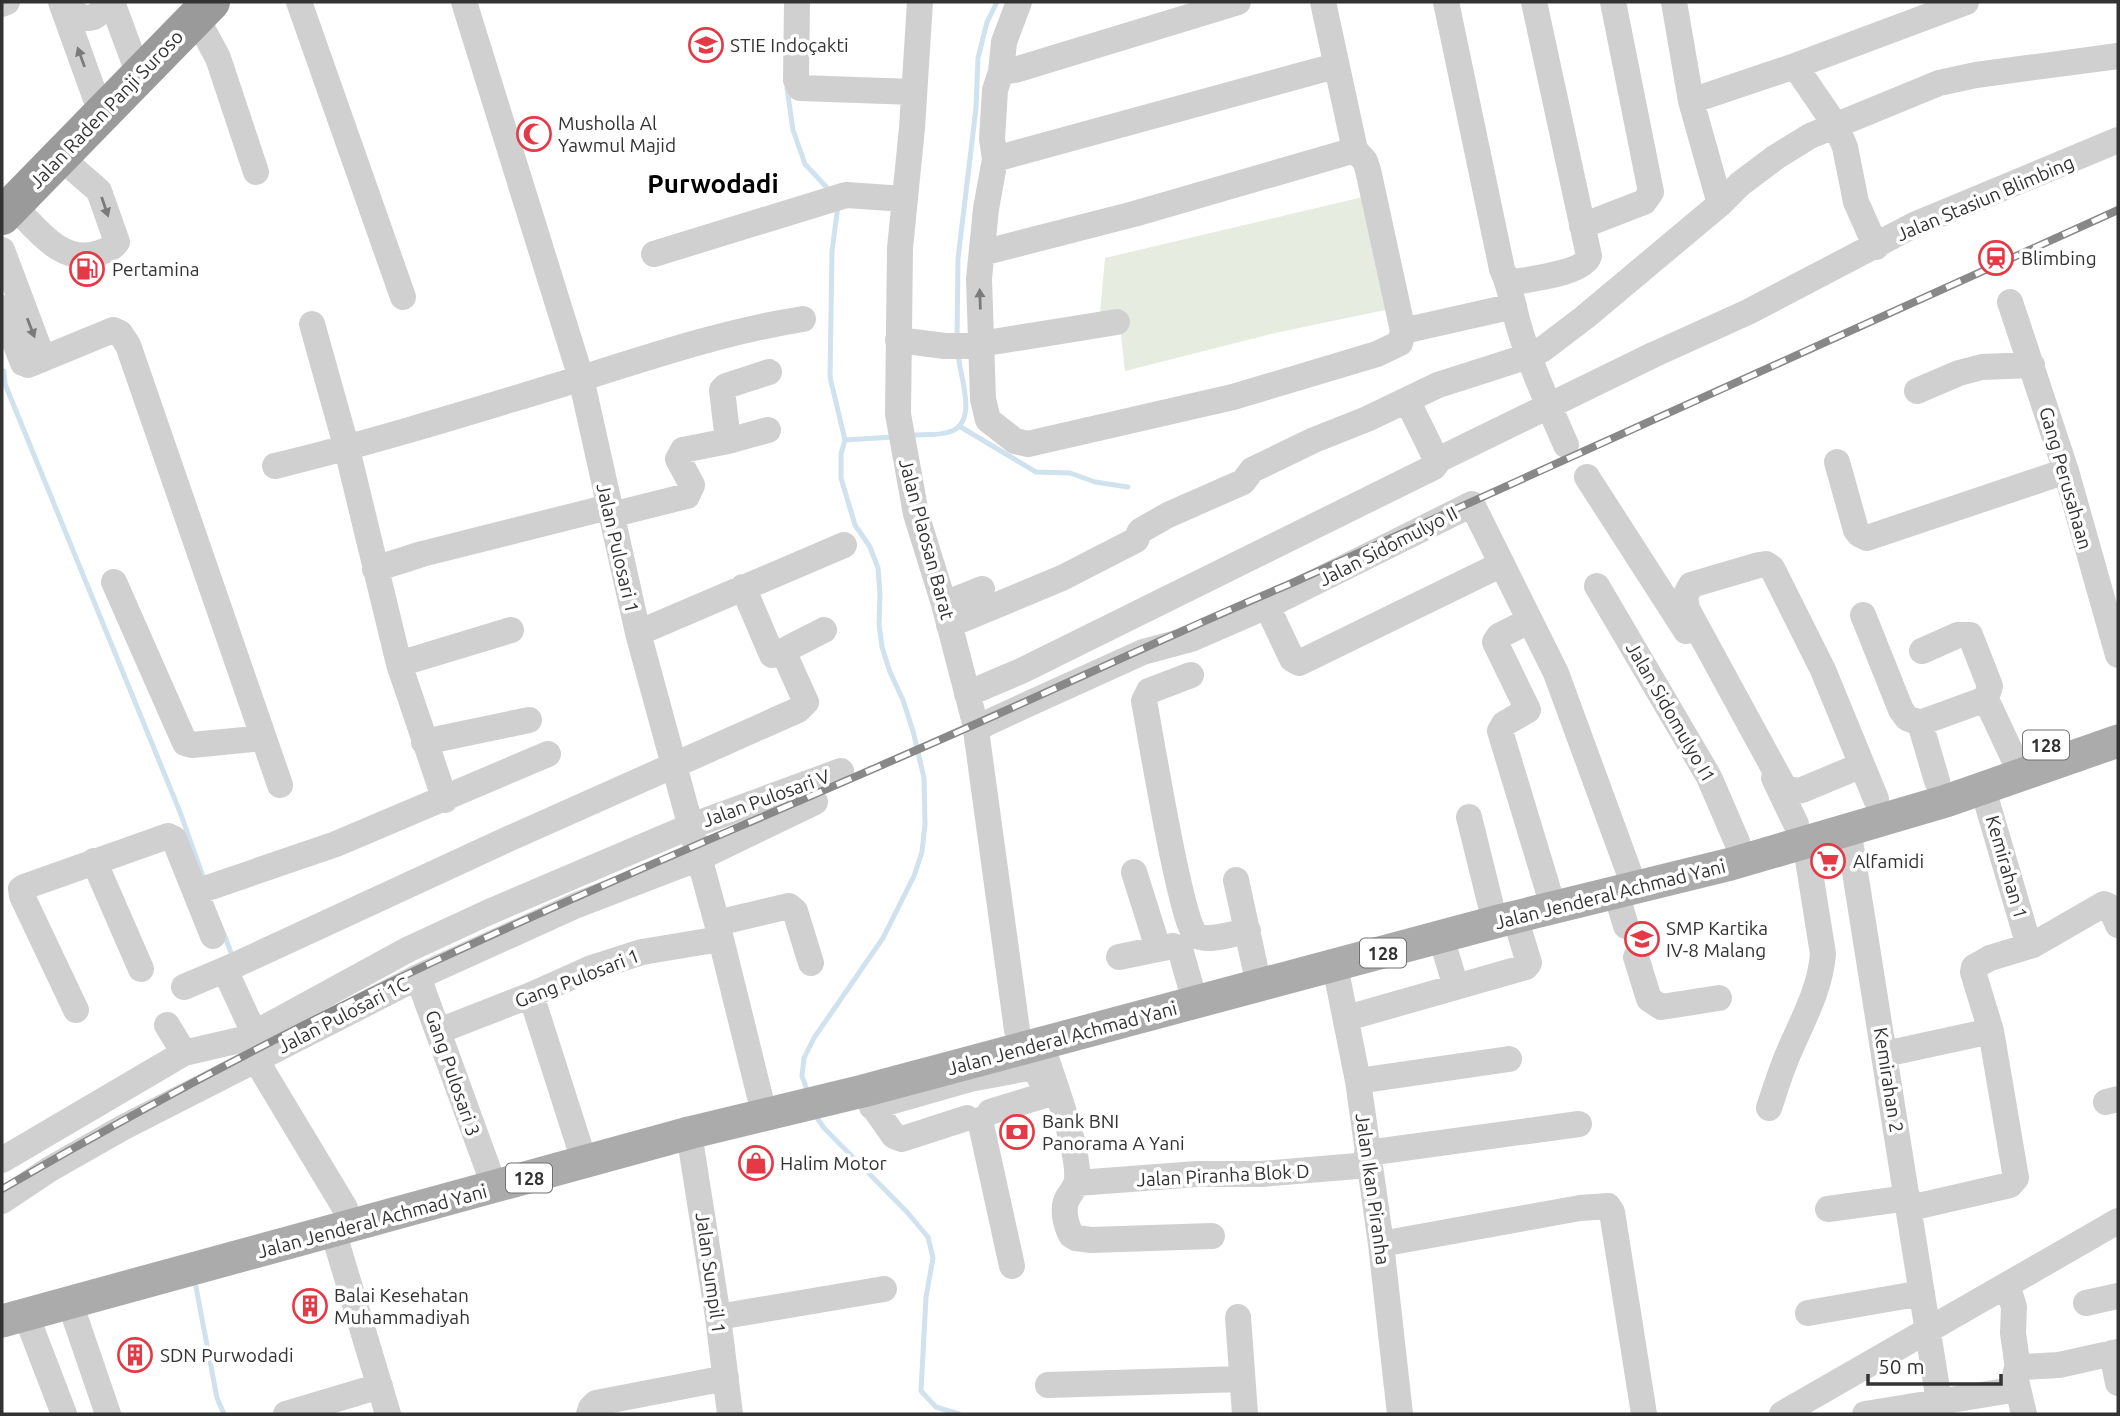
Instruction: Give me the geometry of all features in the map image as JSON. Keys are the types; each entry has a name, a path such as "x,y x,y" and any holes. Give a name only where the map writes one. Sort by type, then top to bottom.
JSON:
{"highway":[{"name":"Jalan Raden Panji Suroso","path":"7,211 203,9"}],"main road":[{"name":"Jalan Jenderal Achmad Yani","path":"8,1311 339,1219 689,1133 794,1097 867,1099 969,1076 1030,1046 1190,984 1255,967 1513,928 1549,893 1624,904 1737,842 1849,828 1942,791 2013,757 2118,720"},
{"name":"Jalan Jenderal Achmad Yani","path":"8,1311 71,1303 270,1249 339,1219 488,1169 579,1144 1030,1046 1335,966 1624,904 1731,864 1876,799 1983,789 2118,741"},
{"name":"128","path":"8,1311 156,1264 339,1219"},
{"name":"128","path":"156,1264 270,1249"}],"street":[{"path":"61,3 78,16 88,18 100,12 106,2"},
{"path":"112,2 139,75"},
{"path":"299,2 403,297"},
{"name":"Jalan Pulosari 1","path":"464,2 581,378 638,633 719,931 794,1097"},
{"path":"797,2 796,80 800,88 914,92"},
{"name":"Jalan Plaosan Barat","path":"919,2 900,248 898,414 916,514 976,731 1030,1046"},
{"path":"1019,2 1004,42 1001,72 995,90 992,139 995,159 979,279 963,346 988,420 1015,440 1028,444 1221,400 1377,354 1399,345 1403,331 1368,170 1365,161 1355,150 1323,2"},
{"path":"1001,72 1238,2"},
{"path":"1446,2 1502,269 1529,356 1566,445"},
{"path":"1403,331 1511,295 1575,269 1584,264 1589,256 1534,2"},
{"path":"1582,226 1644,202 1651,192 1614,2"},
{"path":"1674,2 1691,101 1720,204"},
{"path":"1691,101 1795,66 1966,2"},
{"path":"61,3 101,113"},
{"path":"203,9 256,172"},
{"path":"946,615 1062,578 1136,540 1140,531 1168,515 1243,482 1252,470 1314,440 1367,419 1437,385 1529,356 1543,349 1720,204 1740,184 1810,136 1951,80 2118,56"},
{"path":"995,159 1335,66"},
{"path":"1795,66 1836,126 1845,147 1856,202 1876,247"},
{"name":"Jalan Stasiun Blimbing","path":"967,694 1034,665 1653,355 1748,313 1914,225 2118,140"},
{"path":"982,253 1134,214 1355,150"},
{"path":"7,211 64,253 90,256 112,248 117,242 99,191 60,157"},
{"path":"654,254 836,197 905,199"},
{"path":"2,250 7,299 43,359 113,330 120,333 128,345 280,785"},
{"name":"Gang Perusahaan","path":"2010,302 2066,471 2118,655"},
{"path":"275,466 347,449 671,349 745,330 803,319"},
{"path":"898,340 963,346 1117,322"},
{"path":"312,324 347,449 399,664 445,800"},
{"path":"1917,391 1959,373 1982,367 2032,365"},
{"path":"728,441 722,390 726,386 769,372"},
{"path":"1407,400 1437,461"},
{"path":"375,569 422,554 687,496 692,485 678,459 681,452 686,448 728,441 768,430"},
{"path":"1837,462 1856,530 1867,538 2066,471"},
{"path":"1211,482 1245,467 1252,470"},
{"path":"1587,477 1616,526 1719,680 1765,760 1801,833 1823,954 1822,970 1817,990 1787,1055 1769,1108"},
{"name":"Jalan Sidomulyo II","path":"976,731 985,724 1143,652 1191,639 1267,606 1469,505 1474,505 1556,673 1624,904"},
{"path":"638,633 844,545"},
{"path":"1267,606 1292,659 1299,663 1502,564"},
{"path":"1862,765 1802,790 1786,789 1687,609 1685,596 1691,585 1759,565 1766,564 1772,568 1823,670 1876,799"},
{"path":"114,582 185,743 192,745 263,738"},
{"name":"Jalan Sidomulyo I1","path":"1597,586 1709,777 1737,842"},
{"path":"743,587 772,655 824,630"},
{"path":"946,615 982,589"},
{"path":"1863,615 1901,710 1907,718 1920,723 1986,699"},
{"path":"1529,621 1499,636 1495,642 1528,710 1504,724 1500,731 1549,893"},
{"path":"399,664 511,630"},
{"path":"1922,651 1958,635 1969,635 1990,686 1986,699 2013,757"},
{"path":"184,987 797,710 806,702 783,652"},
{"path":"1191,675 1149,691 1144,701 1182,898 1192,932 1198,937 1248,931"},
{"path":"424,742 529,720"},
{"path":"1920,723 1942,791"},
{"path":"205,889 336,844 548,754"},
{"name":"Jalan Pulosari V","path":"260,1050 409,949 691,826 841,771"},
{"name":"Kemirahan 1","path":"1983,789 2029,946"},
{"name":"Jalan Pulosari 1C","path":"2,1200 50,1169 260,1050 577,905 699,858 815,802"},
{"path":"1347,1018 1454,982 1527,967 1529,963 1469,817"},
{"name":"Kemirahan 2","path":"1849,828 1940,1407"},
{"path":"76,1010 21,892 28,885 168,836 172,837 205,889 213,936"},
{"path":"94,861 141,969"},
{"path":"1134,872 1157,948"},
{"path":"1236,880 1255,967"},
{"path":"1828,1209 1909,1203 2010,1185 2015,1178 1991,1031 1973,972 1974,967 1990,958 2029,946 2104,904 2110,906 2118,925"},
{"name":"Gang Pulosari 1","path":"439,1031 589,969 719,931 789,906 795,911 811,963"},
{"path":"1442,942 1454,982"},
{"path":"1119,957 1173,946 1180,949 1190,984"},
{"path":"1636,957 1649,999 1661,1007 1719,998"},
{"path":"233,966 260,1050 339,1219 388,1414"},
{"name":"Jalan Ikan Piranha","path":"1335,966 1358,1081 1381,1244 1400,1414"},
{"name":"Gang Pulosari 3","path":"418,977 488,1169"},
{"path":"531,995 579,1144"},
{"path":"167,1025 184,1054"},
{"path":"1885,1054 1991,1031"},
{"path":"2,1160 184,1054 244,1039 260,1050"},
{"path":"867,1099 894,1136 902,1139 979,1117 1042,1096 1042,1085 1030,1046"},
{"path":"1030,1046 1073,1147 1077,1183 1066,1201 1065,1211 1068,1228 1076,1238 1212,1236"},
{"path":"1358,1081 1509,1059"},
{"path":"969,1076 984,1088 992,1099 979,1117 1012,1266"},
{"name":"Jalan Piranha Blok D","path":"1077,1183 1197,1174 1261,1174 1579,1124"},
{"name":"Jalan Sumpil 1","path":"689,1133 718,1317 730,1414"},
{"path":"1381,1244 1580,1208 1608,1206 1612,1212 1644,1414"},
{"path":"1782,1414 2118,1221"},
{"path":"2007,1285 2014,1307 2013,1333 2024,1414"},
{"path":"718,1317 809,1293 884,1289"},
{"path":"1808,1313 1922,1293"},
{"path":"2086,1303 2118,1296"},
{"path":"71,1303 108,1414"},
{"path":"8,1311 64,1414"},
{"path":"1238,1317 1245,1414"},
{"path":"1866,1414 1940,1407 2018,1379 2023,1367 2059,1365 2115,1352 2118,1383"},
{"path":"589,1414 596,1403 726,1378"},
{"path":"1048,1385 1242,1379"},
{"path":"286,1414 380,1386"}],"shaded area":[{"path":"1367,196 1390,309 1275,333 1125,371 1118,309 1100,313 1105,258"}],"waterway":[{"path":"957,339 958,259 976,108 978,58 987,22 997,2"},
{"path":"787,88 793,130 805,164 831,192"},
{"path":"808,1093 802,1076 804,1058 814,1038 883,938 914,876 922,852 925,824 924,778 913,731 882,647 878,568 870,547 855,525 841,478 841,454 845,440 830,377 832,251 838,206"},
{"path":"911,435 949,432 958,427 964,419 965,397 958,353"},
{"path":"4,371 5,384 180,812 205,882"},
{"path":"959,426 1036,472 1070,473 1095,482 1128,487"},
{"path":"845,440 894,437"},
{"path":"224,934 233,958"},
{"path":"815,1115 824,1128 928,1237 933,1258 926,1297 921,1391 936,1407 959,1414"},
{"path":"196,1287 217,1398 224,1414"}],"railway":[{"path":"2,1189 215,1071 433,962 954,734 2118,210"}],"place":[{"name":"STIE Indoçakti","path":"706,45"},
{"name":"Musholla Al Yawmul Majid","path":"534,134"},
{"name":"Blimbing","path":"1996,258"},
{"name":"Pertamina","path":"87,269"},
{"name":"Alfamidi","path":"1828,861"},
{"name":"SMP Kartika IV-8 Malang","path":"1642,939"},
{"name":"Bank BNI Panorama A Yani","path":"1017,1132"},
{"name":"Halim Motor","path":"756,1163"},
{"name":"Balai Kesehatan Muhammadiyah","path":"310,1306"},
{"name":"SDN Purwodadi","path":"135,1355"}],"district":[{"name":"Purwodadi","path":"713,183"}]}
